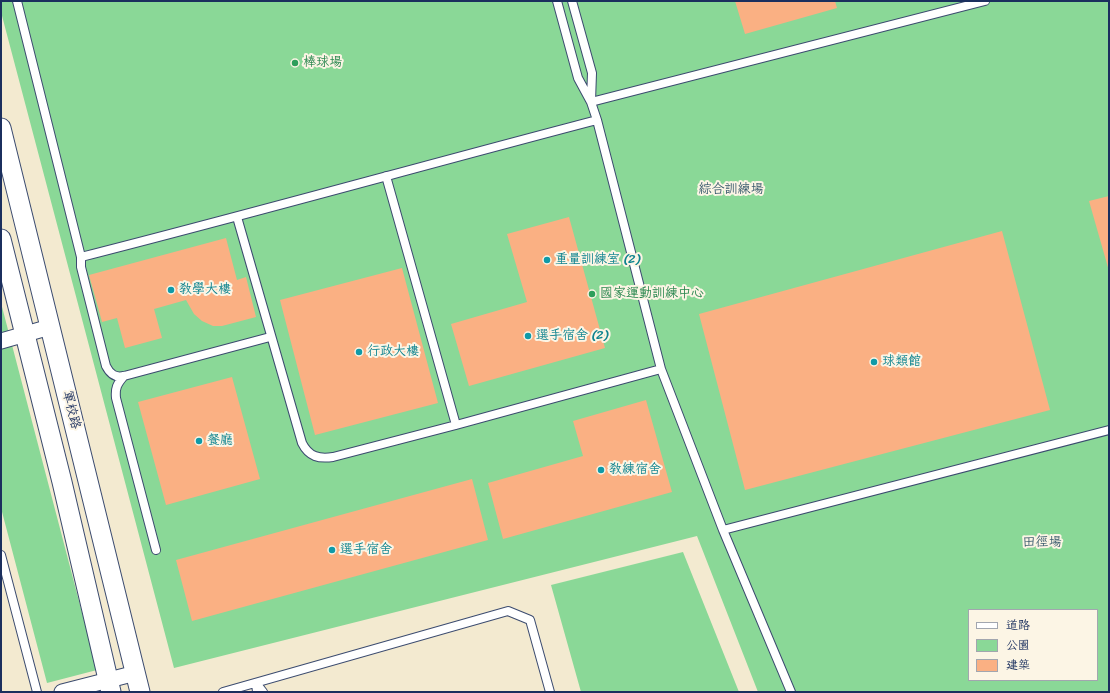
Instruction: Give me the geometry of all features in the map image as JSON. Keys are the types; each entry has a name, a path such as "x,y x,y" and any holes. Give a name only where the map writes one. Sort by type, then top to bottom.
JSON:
{"street":[{"name":"軍校路","path":"1,128 140,692"},
{"name":"軍校路","path":"1,239 62,482 110,686"},
{"path":"1,340 50,327"},
{"path":"62,692 110,686 136,673"}],"lane":[{"path":"17,1 81,257 82,267 106,366 109,372 118,377 124,376 270,337"},
{"path":"556,1 578,78 591,102 598,120 661,369 723,530 791,692"},
{"path":"572,1 592,73 591,102"},
{"path":"591,102 985,1"},
{"path":"81,257 237,217 598,120"},
{"path":"386,176 456,425"},
{"path":"237,217 270,337 302,443 305,450 315,457 333,457 661,369"},
{"path":"124,376 117,384 115,390 116,398 156,550"},
{"path":"723,530 1109,430"},
{"path":"1,555 37,692"},
{"path":"223,692 508,611 530,620 550,692"},
{"path":"256,683 257,692"},
{"path":"256,683 263,692"}],"green space":[{"name":"國家運動訓練中心","path":"1,1 1109,1 1109,692 758,692 697,536 174,668 1,12"},
{"path":"1,303 97,670 47,683 1,508"},
{"path":"683,552 739,692 581,692 551,585"}],"building":[{"path":"735,1 835,1 837,8 745,34"},
{"path":"1109,196 1109,271 1089,201"},
{"name":"選手宿舍 (2)","path":"569,217 605,348 469,386 451,324 527,302 507,234"},
{"name":"球類館","path":"1002,231 1050,410 745,490 699,314"},
{"name":"教學大樓","path":"226,238 237,280 246,277 256,317 222,326 213,326 202,321 194,314 186,300 154,309 162,338 125,348 117,318 102,322 89,275"},
{"name":"行政大樓","path":"402,268 438,403 315,435 280,300"},
{"name":"餐廳","path":"232,377 260,479 166,505 138,402"},
{"name":"教練宿舍","path":"646,400 672,492 503,539 488,483 583,456 573,421"},
{"name":"選手宿舍","path":"472,479 488,540 192,621 176,560"}],"place":[{"name":"棒球場","path":"295,63"},
{"name":"重量訓練室 (2)","path":"547,260"},
{"name":"教學大樓","path":"171,290"},
{"name":"國家運動訓練中心","path":"592,294"},
{"name":"選手宿舍 (2)","path":"528,336"},
{"name":"行政大樓","path":"359,352"},
{"name":"球類館","path":"874,362"},
{"name":"餐廳","path":"199,441"},
{"name":"教練宿舍","path":"601,470"},
{"name":"選手宿舍","path":"332,550"}],"park label":[{"name":"綜合訓練場","path":"731,190"},
{"name":"田徑場","path":"1042,543"}]}
